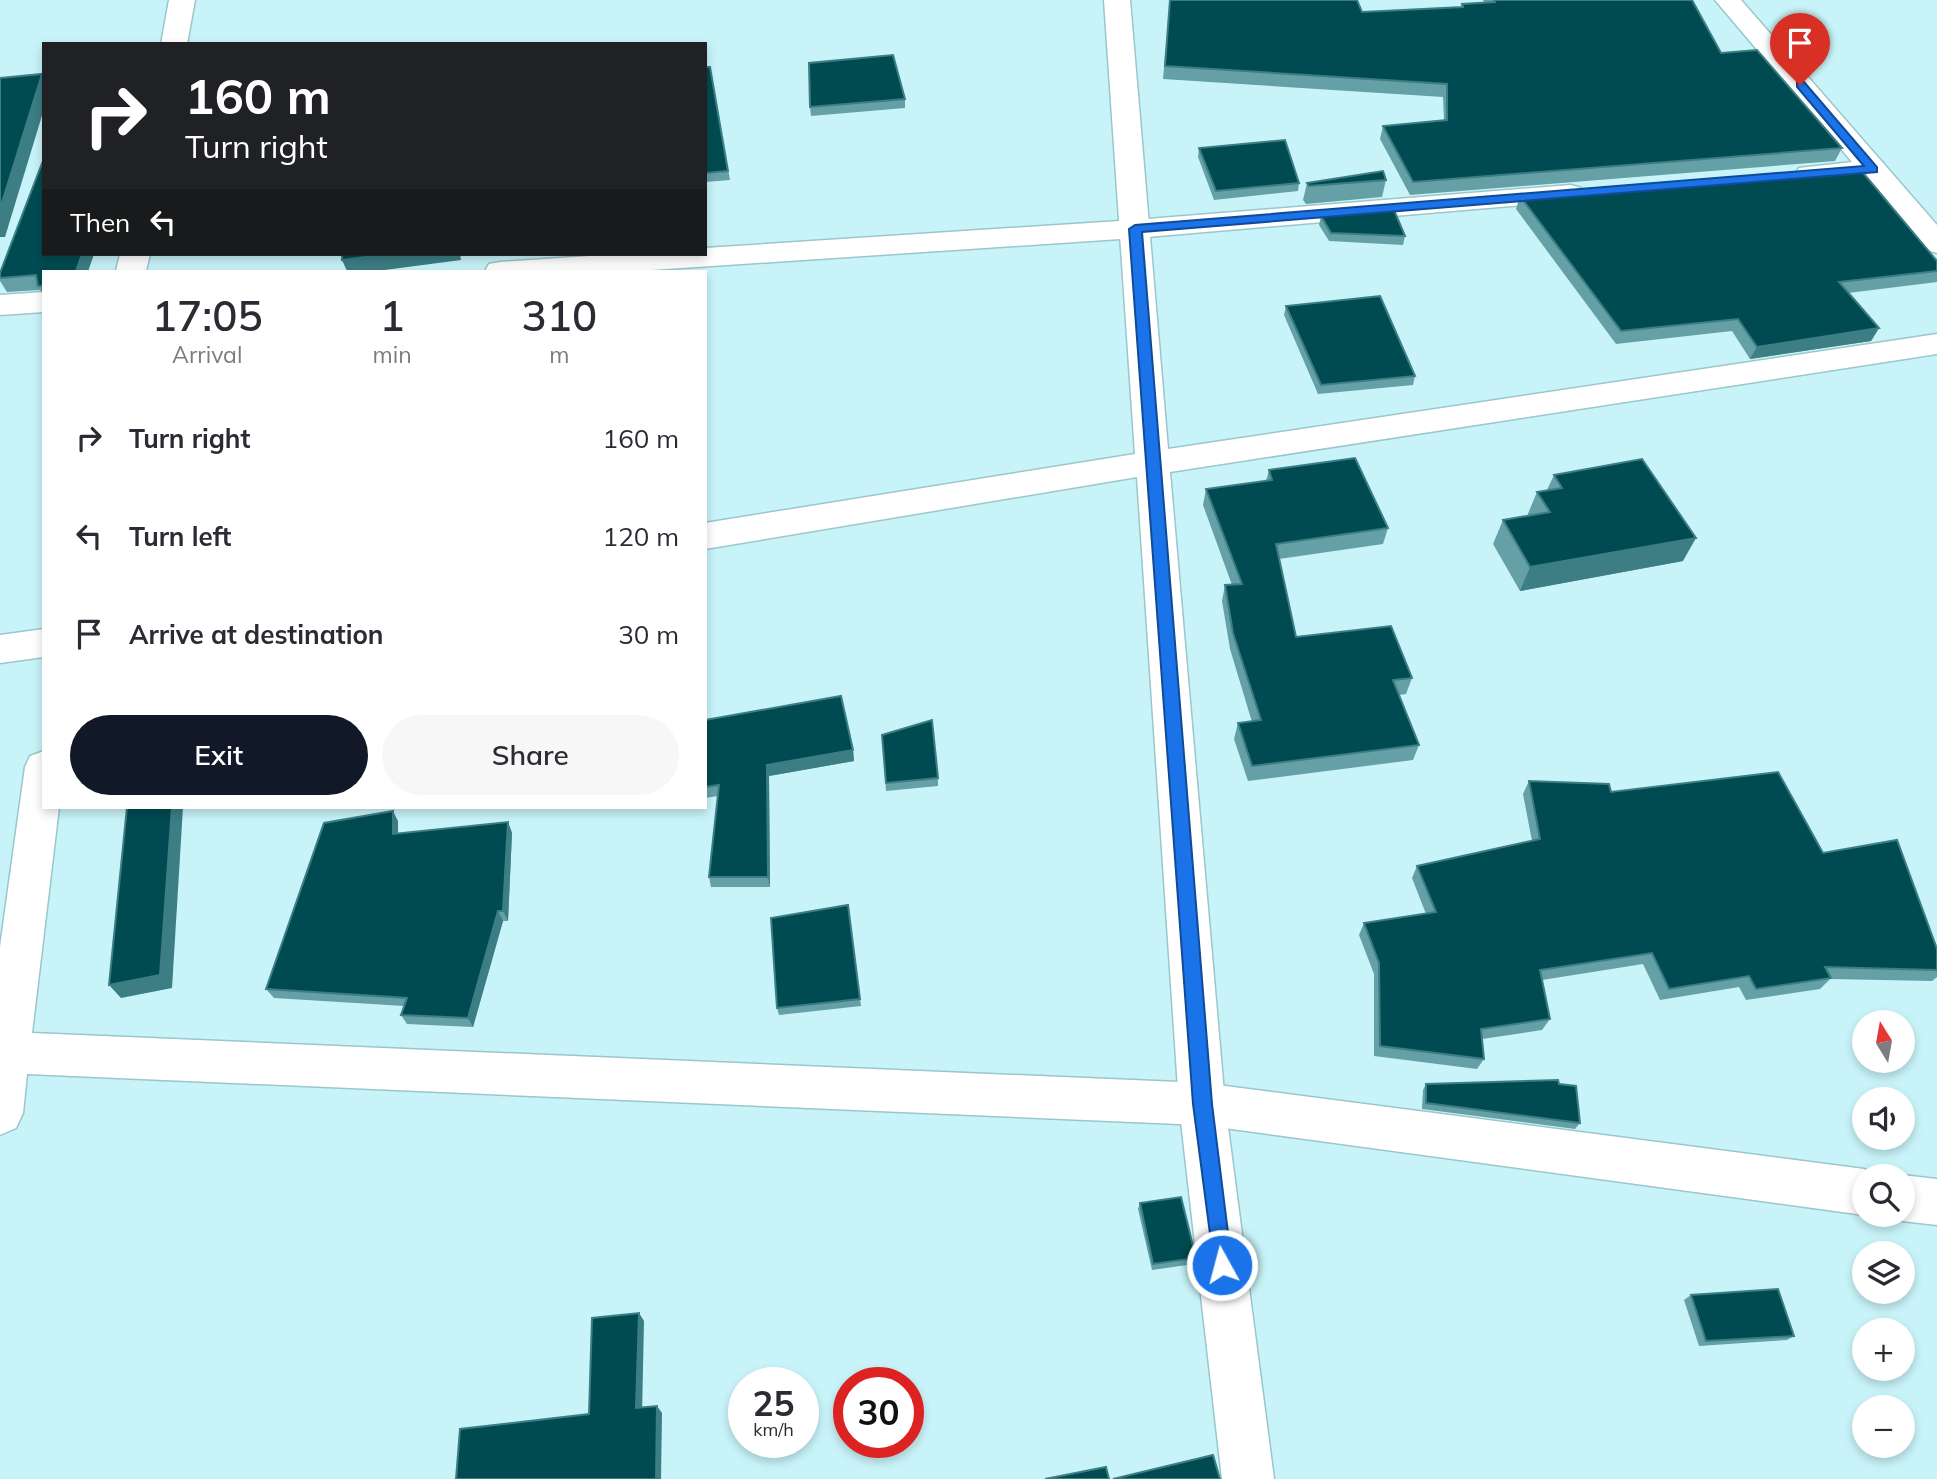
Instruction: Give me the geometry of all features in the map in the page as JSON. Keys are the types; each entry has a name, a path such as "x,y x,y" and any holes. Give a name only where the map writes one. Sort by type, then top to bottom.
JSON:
{"street":[{"path":"174,42 183,0"},
{"path":"1117,0 1202,1104 1248,1479"},
{"path":"1728,0 1937,244"},
{"path":"1775,177 1873,169"},
{"path":"515,270 1135,229 1595,192"},
{"path":"0,305 42,302"},
{"path":"707,536 1153,463 1937,344"},
{"path":"0,649 42,643"},
{"path":"0,1113 4,1055 42,781"},
{"path":"4,1055 1202,1104 1852,1190"},
{"path":"1915,1199 1937,1202"}],"building":[{"path":"1170,0 1357,0 1362,12 1463,7 1462,4 1495,2 1494,0 1692,0 1721,53 1757,50 1842,148 1413,182 1383,126 1447,120 1447,84 1165,66"},
{"path":"893,55 905,99 810,107 809,63"},
{"path":"707,67 710,67 728,171 707,173"},
{"path":"42,74 0,209 0,78"},
{"path":"1285,140 1299,183 1216,191 1199,148"},
{"path":"42,163 42,256 81,256 76,270 42,270 42,286 38,286 36,275 0,278"},
{"path":"1859,168 1937,261 1937,271 1839,282 1879,328 1757,347 1738,319 1621,331 1520,196"},
{"path":"1383,171 1386,180 1309,186 1307,183"},
{"path":"1394,210 1405,236 1331,233 1321,216"},
{"path":"342,256 373,256 342,260"},
{"path":"1380,296 1415,376 1321,385 1286,306"},
{"path":"1355,458 1388,528 1276,544 1296,637 1391,626 1412,678 1393,680 1419,745 1252,766 1238,723 1261,720 1233,633 1225,585 1242,584 1206,489 1272,480 1269,470"},
{"path":"1642,459 1696,538 1530,567 1503,520 1550,512 1537,492 1562,488 1554,475"},
{"path":"841,696 853,750 767,765 768,877 709,877 719,785 707,787 707,720"},
{"path":"932,720 938,778 886,783 882,735"},
{"path":"1778,772 1823,853 1897,840 1937,949 1937,970 1825,967 1831,978 1756,989 1749,976 1669,989 1652,953 1540,970 1550,1019 1481,1029 1484,1059 1380,1046 1379,963 1364,923 1436,912 1417,866 1540,839 1529,781 1609,784 1611,792"},
{"path":"127,809 172,809 160,975 109,985"},
{"path":"393,811 393,834 508,822 503,911 498,911 468,1018 401,1015 407,998 266,989 324,823"},
{"path":"848,905 860,999 777,1008 771,918"},
{"path":"1558,1080 1559,1084 1576,1086 1580,1123 1426,1103 1426,1084"},
{"path":"1181,1197 1196,1258 1153,1264 1140,1203"},
{"path":"1778,1289 1794,1336 1706,1341 1691,1295"},
{"path":"639,1313 636,1408 657,1406 656,1479 456,1479 460,1429 589,1414 592,1318"},
{"path":"1213,1455 1220,1479 1113,1479"},
{"path":"1106,1467 1109,1479 1045,1479"}],"route":[{"path":"1222,1265 1202,1104 1135,229 1873,169 1800,85"}]}
